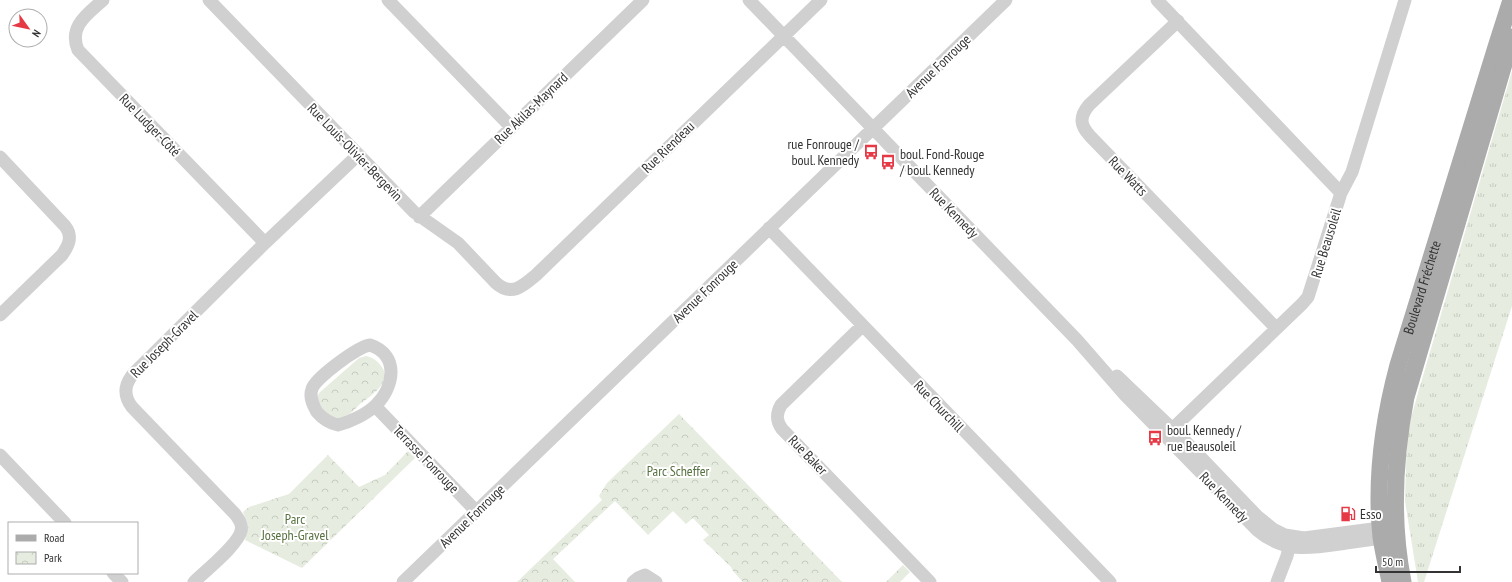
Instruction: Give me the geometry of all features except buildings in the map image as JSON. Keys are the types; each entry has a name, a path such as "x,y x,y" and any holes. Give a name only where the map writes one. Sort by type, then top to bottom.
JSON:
{"main road":[{"name":"Boulevard Fréchette","path":"1403,582 1379,502 1380,467 1384,427 1392,389 1496,47 1512,0"},
{"name":"Boulevard Fréchette","path":"1390,582 1389,532 1397,443 1406,397 1512,37"}],"street":[{"name":"Rue Ludger-Côté","path":"103,0 78,26 75,38 78,50 265,243"},
{"name":"Rue Louis-Olivier-Bergevin","path":"209,0 419,217 458,243 500,286 513,290"},
{"path":"388,0 511,127"},
{"name":"Rue Akilas-Maynard","path":"419,217 643,0"},
{"name":"Rue Kennedy","path":"749,0 1077,340 1131,388 1168,433 1185,441 1263,521 1290,542 1314,538 1389,532"},
{"name":"Rue Riendeau","path":"513,290 523,286 536,275 821,0"},
{"name":"Avenue Fonrouge","path":"403,582 768,228 1006,0"},
{"path":"1157,0 1341,193"},
{"name":"Rue Beausoleil","path":"1168,433 1308,297 1341,193 1352,172 1405,0"},
{"name":"Rue Watts","path":"1178,21 1089,106 1081,117 1082,125 1090,136 1276,328"},
{"name":"Rue Joseph-Gravel","path":"194,582 234,543 241,532 241,524 235,514 132,408 126,395 126,386 131,376 136,371 265,243 358,155"},
{"path":"0,157 65,226 69,232 70,240 62,255 0,315"},
{"name":"Rue Churchill","path":"768,228 1110,582"},
{"name":"Rue Baker","path":"862,326 781,405 778,412 778,421 782,429 930,582"},
{"path":"370,345 378,348 386,356 392,372 388,387 375,406 346,422 338,425 332,424 323,418 315,409 311,399 312,388 321,377 351,354 362,346 370,345"},
{"name":"Terrasse Fonrouge","path":"375,406 476,511"},
{"path":"0,455 64,522"},
{"path":"1277,582 1290,542"},
{"path":"114,574 122,582"},
{"path":"633,582 645,575 656,582"}],"green space":[{"path":"1512,71 1512,306 1424,582 1418,582 1405,501 1407,433"},
{"path":"366,356 378,362 381,366 385,378 383,383 374,393 348,415 342,418 331,417 325,412 317,398 319,393 359,358"},
{"name":"Parc Scheffer","path":"679,414 842,582 743,582 731,567 703,540 709,535 693,518 686,524 673,511 648,535 615,501 553,559 575,582 517,582 602,500 599,496 607,483"},
{"name":"Parc Joseph-Gravel","path":"408,451 415,458 302,568 245,540 248,525 243,512 249,507 289,494 328,455 359,487 385,475"},
{"path":"903,565 910,572 900,582 886,582"}],"place":[{"name":"rue Fonrouge / boul. Kennedy","path":"871,152"},
{"name":"boul. Fond-Rouge / boul. Kennedy","path":"888,162"},
{"name":"boul. Kennedy / rue Beausoleil","path":"1155,438"},
{"name":"Esso","path":"1348,514"}]}
